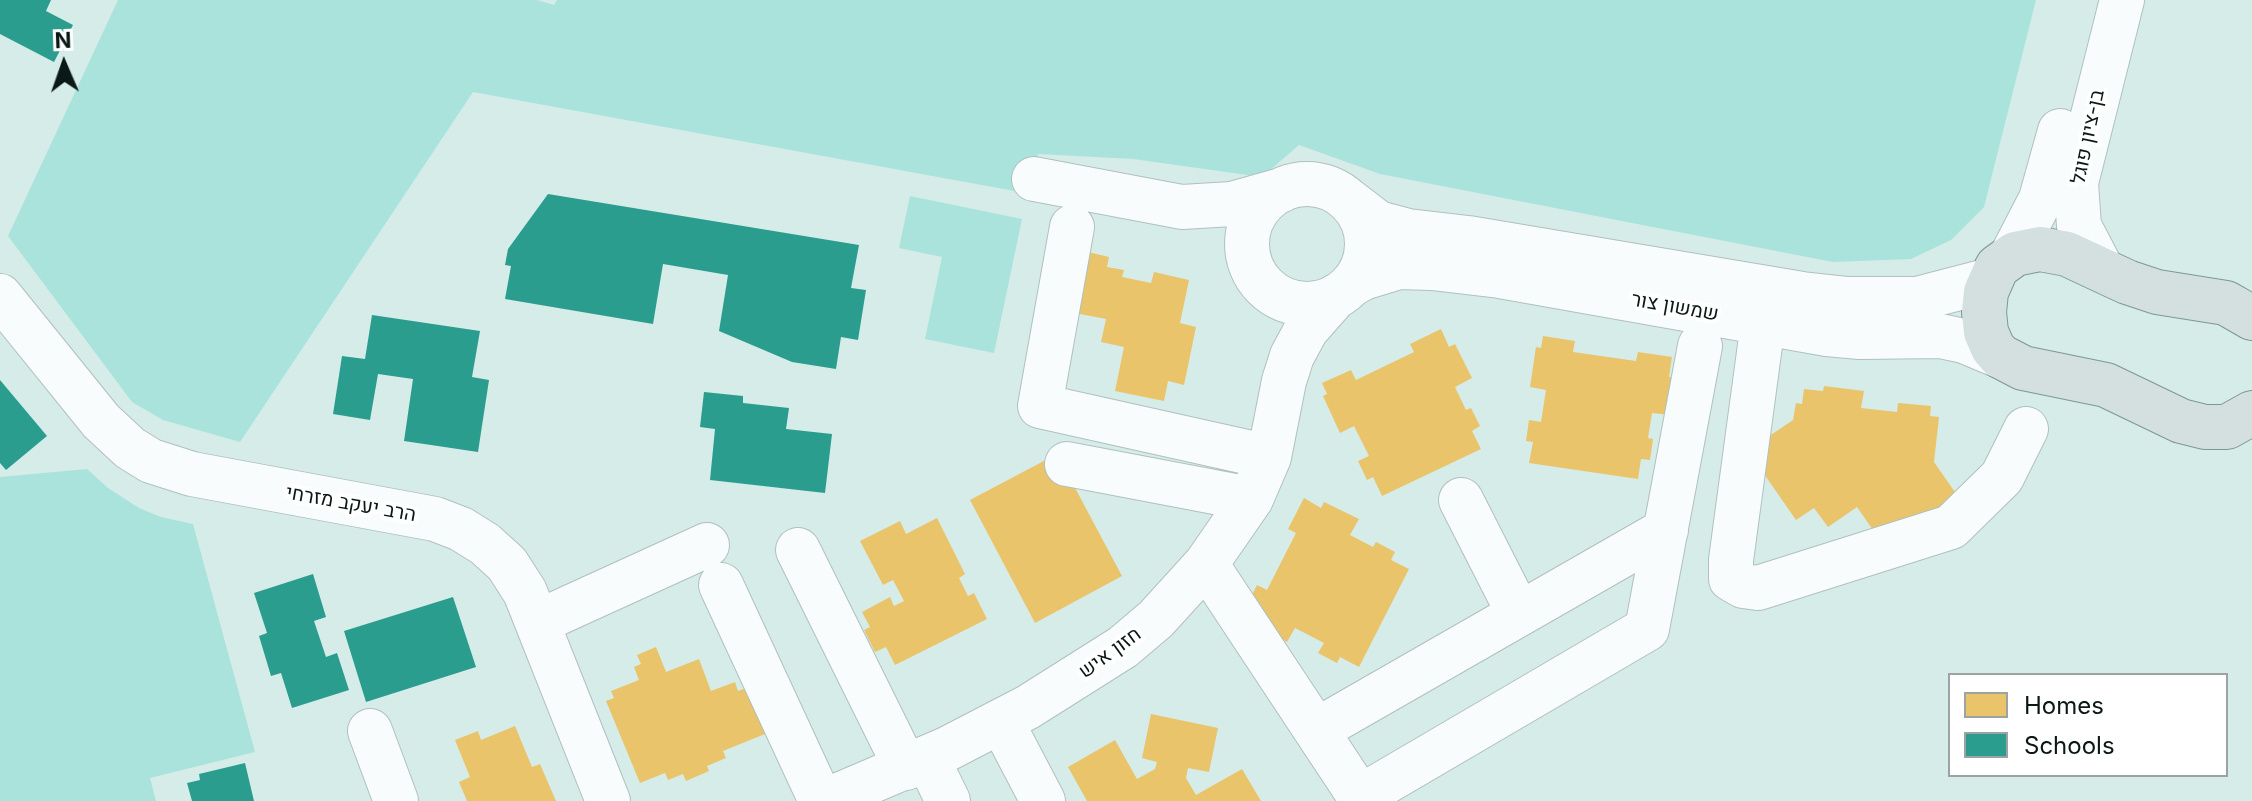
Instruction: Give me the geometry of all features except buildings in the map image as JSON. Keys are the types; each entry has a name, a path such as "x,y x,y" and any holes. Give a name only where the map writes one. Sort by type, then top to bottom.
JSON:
{"main road":[{"path":"2244,421 2217,428 2191,424 2106,385 2031,370 2000,356 1990,341 1984,322 1986,292 2001,268 2027,249 2053,250 2157,292 2226,303 2252,318"}],"street":[{"name":"בן-ציון פוגל","path":"2001,268 2033,216 2049,174 2092,0"},
{"name":"בן-ציון פוגל","path":"2102,270 2079,226 2076,183 2122,0"},
{"path":"1034,179 1182,207 1200,215 1224,232 1254,274 1273,294 1299,304 1319,303 1344,291 1365,261 1367,242 1363,223 1348,200 1333,190 1315,185 1295,185 1232,204 1182,207"},
{"path":"1254,274 1246,246 1252,218 1262,203 1282,190"},
{"name":"שמשון צור","path":"1348,200 1378,223 1408,231 1848,299 1917,299 2001,268"},
{"path":"1072,227 1040,406 1269,457"},
{"name":"שמשון צור","path":"1344,291 1386,270 1411,266 1500,276 1763,323 1860,337 1940,336 1964,341 2000,356"},
{"name":"חזון איש","path":"1254,274 1268,302 1277,339 1282,392"},
{"name":"חזון איש","path":"823,801 917,763 1001,721 1084,674 1156,619 1206,564 1251,499 1269,457 1287,368 1302,336 1344,291"},
{"name":"הרב יעקב מזרחי","path":"0,296 101,421 130,448 151,461 177,470 265,488 435,519 461,529 496,553 531,607 608,801"},
{"path":"1763,323 1731,560 1731,579 1743,586 1758,588 1951,527 2002,477 2026,429"},
{"path":"1206,564 1360,797 1647,629 1700,346"},
{"path":"1067,464 1251,499"},
{"path":"1461,500 1519,614"},
{"path":"1317,730 1666,530"},
{"path":"798,550 917,763 948,801"},
{"path":"531,607 714,565 823,801"},
{"path":"1001,721 1043,801"},
{"path":"370,731 396,801"}],"shaded area":[{"path":"118,0 537,0 554,5 557,0 2036,0 1984,207 1951,240 1911,259 1833,262 1380,174 1299,145 1262,177 1133,159 1038,154 1031,194 473,92 240,442 163,420 132,402 8,236"},
{"path":"910,196 1022,219 994,353 925,339 942,257 899,248"},
{"path":"87,469 108,488 139,508 193,524 255,752 150,778 156,801 0,801 0,477"}]}
